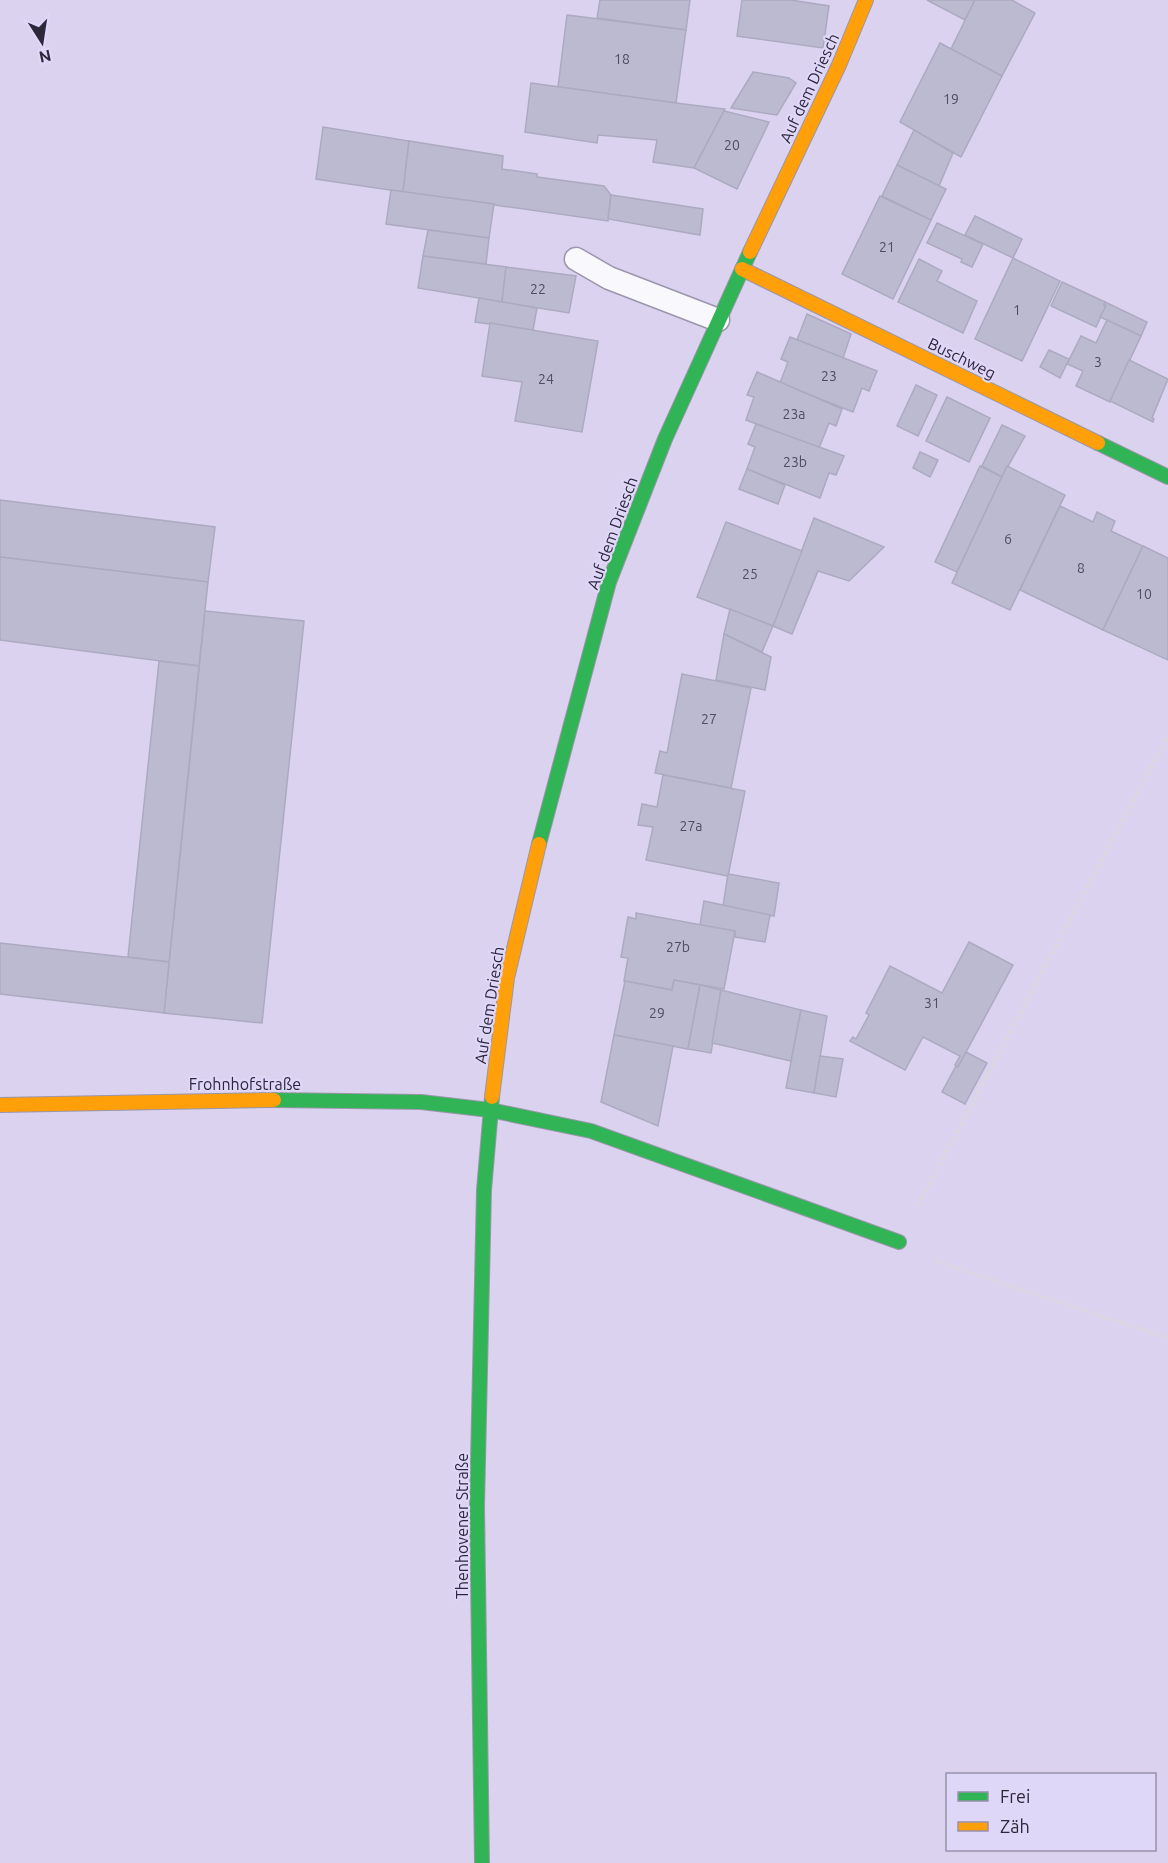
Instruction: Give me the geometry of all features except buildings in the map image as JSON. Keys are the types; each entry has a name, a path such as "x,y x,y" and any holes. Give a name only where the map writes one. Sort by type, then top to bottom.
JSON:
{"street":[{"name":"Auf dem Driesch","path":"484,1190 490,1110 507,978 548,805 609,582 665,439 718,320 839,65 866,0"},
{"name":"Buschweg","path":"742,269 1168,477"},
{"name":"Frohnhofstraße","path":"0,1106 298,1100 421,1102 490,1110"},
{"path":"490,1110 591,1131 899,1242"},
{"name":"Thenhovener Straße","path":"482,1863 477,1506 484,1190"}],"lane":[{"path":"576,259 609,278 718,320"}],"path":[{"path":"1168,736 899,1242 931,1259 1168,1338"}],"traffic: fast":[{"path":"539,844 609,582 665,439 750,252"},
{"path":"1098,443 1168,477"},
{"path":"482,1863 477,1506 484,1190 492,1097"},
{"path":"274,1100 421,1102 490,1110 591,1131 899,1242"}],"traffic: slow":[{"path":"750,252 839,65 866,0"},
{"path":"742,269 1098,443"},
{"path":"492,1097 507,978 539,844"},
{"path":"0,1105 274,1100"}]}
